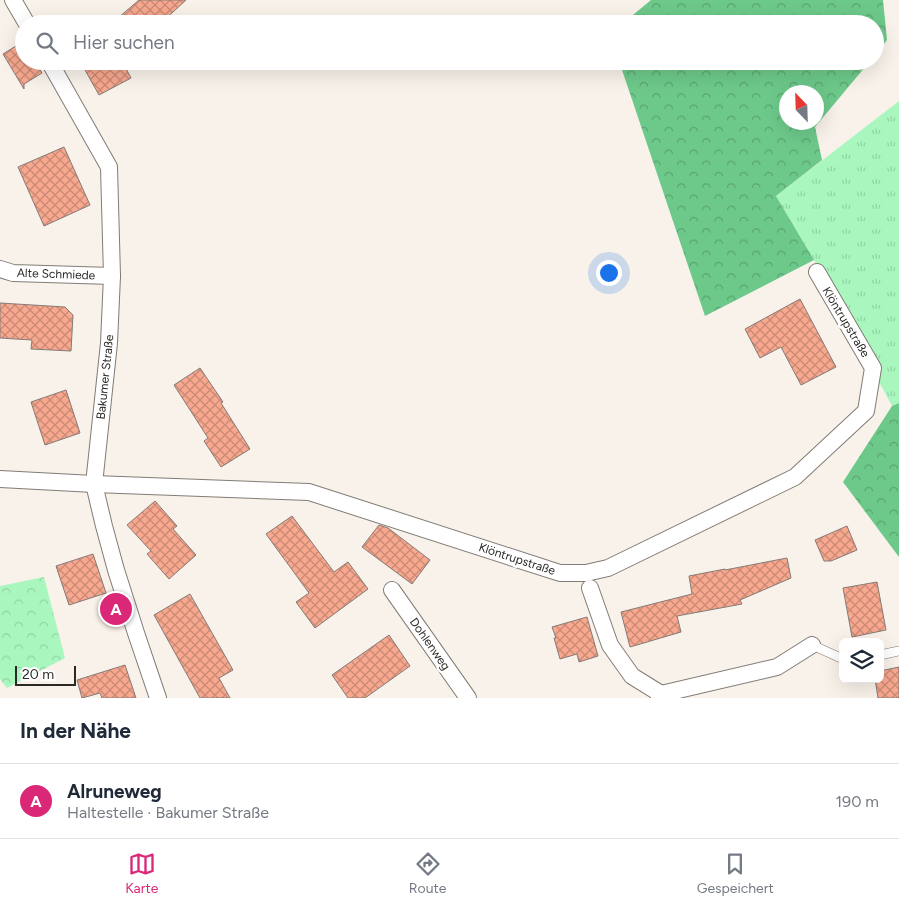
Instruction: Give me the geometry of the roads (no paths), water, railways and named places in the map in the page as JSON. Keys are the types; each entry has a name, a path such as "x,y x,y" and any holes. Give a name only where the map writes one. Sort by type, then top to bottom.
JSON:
{"street":[{"path":"13,0 22,15"},
{"name":"Bakumer Straße","path":"54,70 109,167 112,276 109,343 94,484 119,579 158,698"},
{"name":"Alte Schmiede","path":"0,269 13,273 112,276"},
{"name":"Klöntrupstraße","path":"0,479 308,492 560,573 586,573 608,568 795,477 866,411 873,368 816,272"},
{"path":"590,588 610,645 632,676 660,696 778,667 812,645"},
{"name":"Dohlenweg","path":"392,590 468,698"}],"lane":[{"path":"812,645 839,657"},
{"path":"884,654 899,651"}],"place":[{"name":"Alruneweg","path":"116,609"}]}
